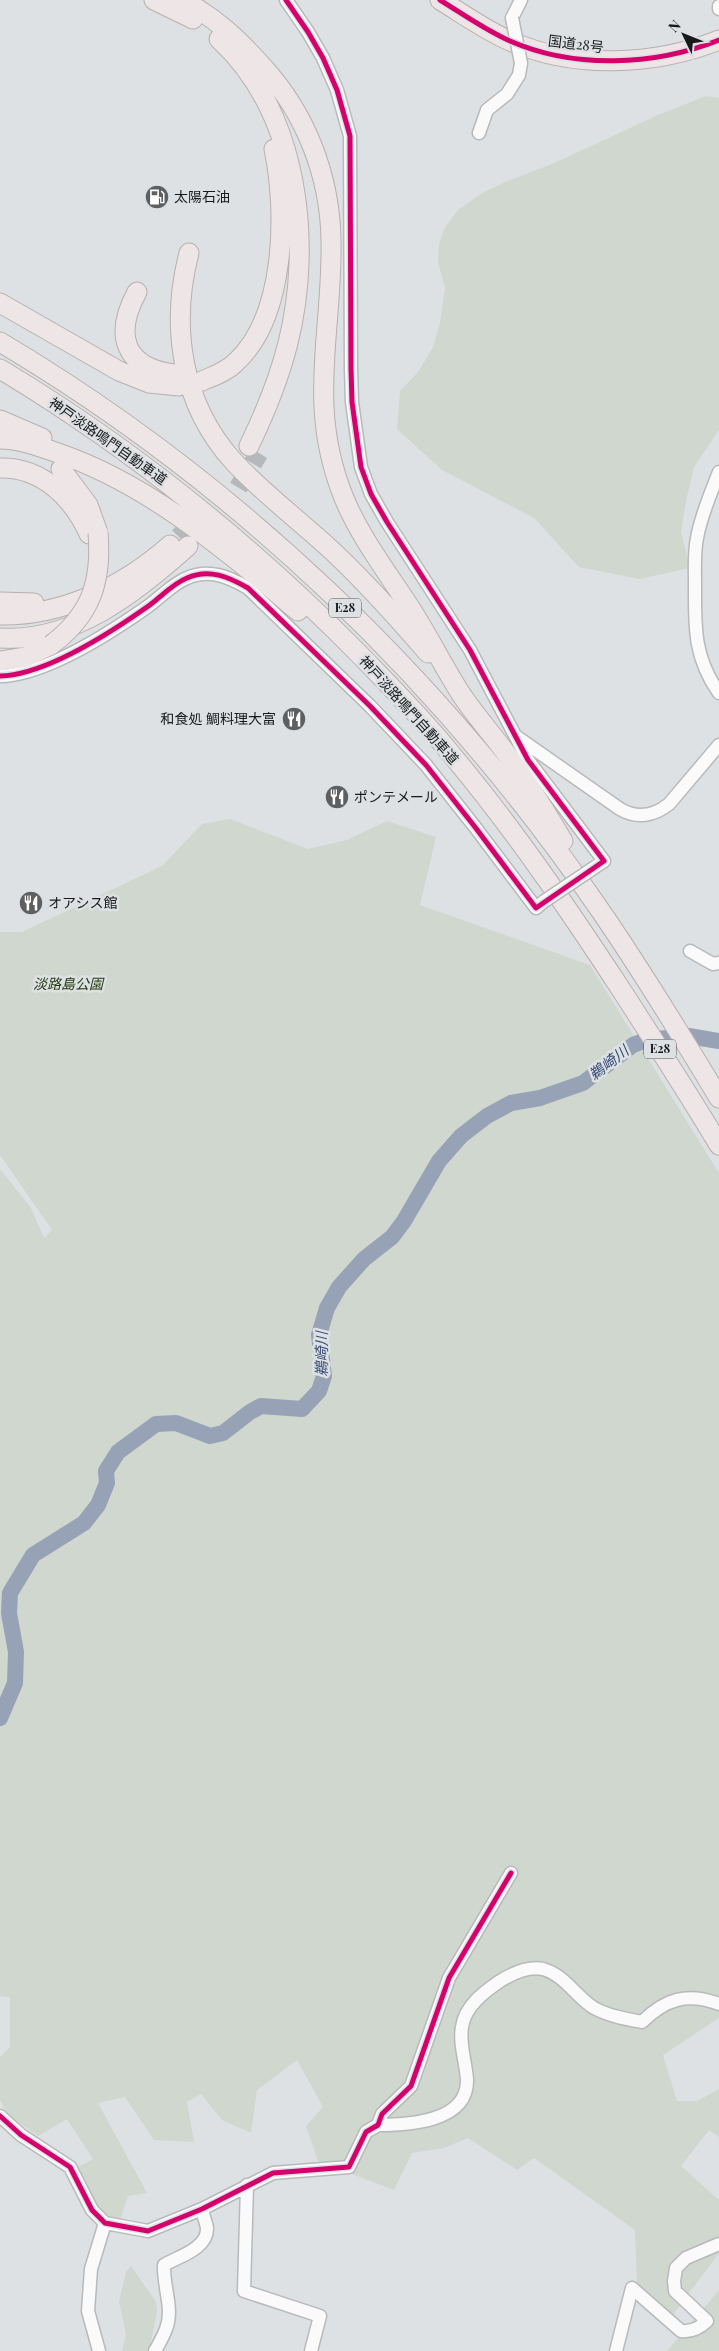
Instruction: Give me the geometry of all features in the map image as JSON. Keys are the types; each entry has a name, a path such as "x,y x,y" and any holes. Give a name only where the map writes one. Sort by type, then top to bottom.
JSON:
{"highway":[{"path":"154,0 189,16 216,36 241,62 286,94 297,112 313,148 326,191 330,217 331,248 324,357 323,407 329,452 345,500 358,525 429,637 461,694"},
{"path":"182,0 208,14 223,26 257,72 294,185 298,236 297,289 288,342 254,449"},
{"name":"国道28号","path":"440,0 493,33 511,41 549,53 587,60 645,59 700,48 719,40"},
{"path":"200,376 223,372 245,354 260,331 271,302 279,244 278,180 257,72"},
{"path":"189,253 181,292 179,330 188,378 205,421 233,461 328,547 375,594 428,653 510,759 542,806 581,871 601,910"},
{"path":"0,303 119,371 149,383 177,380 144,365 132,354 126,343 125,320 137,292"},
{"name":"神戸淡路鳴門自動車道","path":"0,342 97,403 192,473 254,522 369,630 484,757 553,845 601,910 719,1098"},
{"name":"神戸淡路鳴門自動車道","path":"0,369 83,422 186,497 238,539 290,587 382,679 458,762 546,879 598,954 719,1145"},
{"path":"0,420 58,446 142,492 219,547 382,679"},
{"path":"0,440 17,440 39,446 103,470"},
{"path":"0,468 22,470 46,481 67,499 94,534"},
{"path":"0,661 26,656 51,645 80,617 94,580 94,534 88,505 61,469"},
{"path":"0,616 46,611 84,599 105,589 184,541 141,585 85,620 29,638 0,638"},
{"path":"0,602 20,603 62,600 105,589"}],"street":[{"path":"0,676 27,672 45,666 86,645 145,608 188,577 220,574 231,577 248,588 392,728 475,826 536,908 604,861 543,783 514,735 487,680 456,627 386,522 371,494 361,467 352,402 350,136 337,90 323,58 286,0"},
{"path":"479,133 486,110 507,94 519,75 522,63 512,18 521,0"},
{"path":"719,472 697,539 695,601 696,643 699,655 708,677 719,693"},
{"path":"514,735 606,800 629,814 640,816 660,811 669,804 719,745"},
{"path":"690,951 713,964 719,963"},
{"path":"378,2125 382,2114 411,2086 449,1978 511,1873"},
{"path":"0,2116 21,2135 70,2167 92,2210 105,2223 148,2231 202,2209 273,2173 349,2167 366,2132 378,2125 401,2125 446,2114 456,2106 465,2093 467,2082 461,2040 462,2025 468,2011 490,1988 527,1968 543,1969 557,1975 594,2008 608,2014 642,2022 655,2009 684,1998 700,1998 719,2004"},
{"path":"247,2185 244,2291 320,2316 311,2351"},
{"path":"155,2351 167,2329 169,2319 170,2308 164,2265 193,2250 203,2239 207,2230 202,2209"},
{"path":"99,2351 88,2311 91,2268 105,2223"},
{"path":"616,2351 632,2288 681,2331 688,2332 701,2327 707,2321 675,2291 676,2268 686,2258 719,2244"}],"green space":[{"path":"706,96 719,98 719,430 694,467 686,501 681,532 690,568 639,579 579,567 534,518 442,470 397,429 400,391 418,372 433,347 440,322 445,288 438,262 439,244 444,229 458,210 482,193 552,164 658,115"},
{"name":"淡路島公園","path":"230,819 308,849 347,840 387,821 436,837 420,905 590,965 719,1173 719,2018 663,2055 677,2101 697,2101 719,2089 719,2137 709,2130 681,2166 719,2200 719,2253 672,2316 637,2286 635,2230 534,2158 517,2170 468,2138 444,2148 412,2153 394,2190 318,2161 306,2126 323,2107 297,2060 257,2090 251,2133 222,2120 201,2094 187,2102 194,2142 154,2140 125,2097 98,2103 147,2193 128,2196 119,2223 98,2208 76,2168 93,2159 67,2119 38,2136 6,2113 0,2100 0,2057 10,2047 10,1997 0,1996 0,1169 31,1208 44,1238 52,1230 0,1155 0,932 22,932 162,866 202,824"},
{"path":"131,2266 156,2302 157,2312 149,2351 122,2351 126,2334 119,2302 126,2272"},
{"path":"719,2290 719,2351 667,2351"}],"waterway":[{"name":"鵜崎川","path":"0,1718 15,1683 16,1652 9,1613 10,1593 33,1555 84,1523 98,1505 107,1483 106,1471 118,1452 156,1424 176,1423 210,1436 223,1433 261,1406 302,1409 319,1391 324,1376 319,1335 327,1308 339,1287 364,1259 392,1237 404,1221 439,1161 461,1136 487,1116 511,1103 540,1098 583,1083 633,1045 646,1040 689,1036 719,1041"}],"tunnel":[{"path":"203,531 238,488 259,453"},
{"path":"179,537 201,514"}],"cycle path":[{"path":"0,676 18,674 37,668 77,651 132,617 187,578 203,574 226,577 248,588 370,706 426,765 536,908 604,861 528,760 470,650 371,494 361,467 352,402 350,136 337,90 323,58 286,0"},
{"path":"440,0 483,27 510,41 535,50 587,60 614,61 668,55 694,49 719,40"},
{"path":"0,2116 21,2135 70,2167 92,2210 105,2223 148,2231 202,2209 273,2173 349,2167 366,2132 378,2125 382,2114 411,2086 449,1978 511,1873"}],"place":[{"name":"太陽石油","path":"157,197"},
{"name":"和食処 鯛料理大富","path":"294,719"},
{"name":"ポンテメール","path":"337,797"},
{"name":"オアシス館","path":"31,903"}]}
